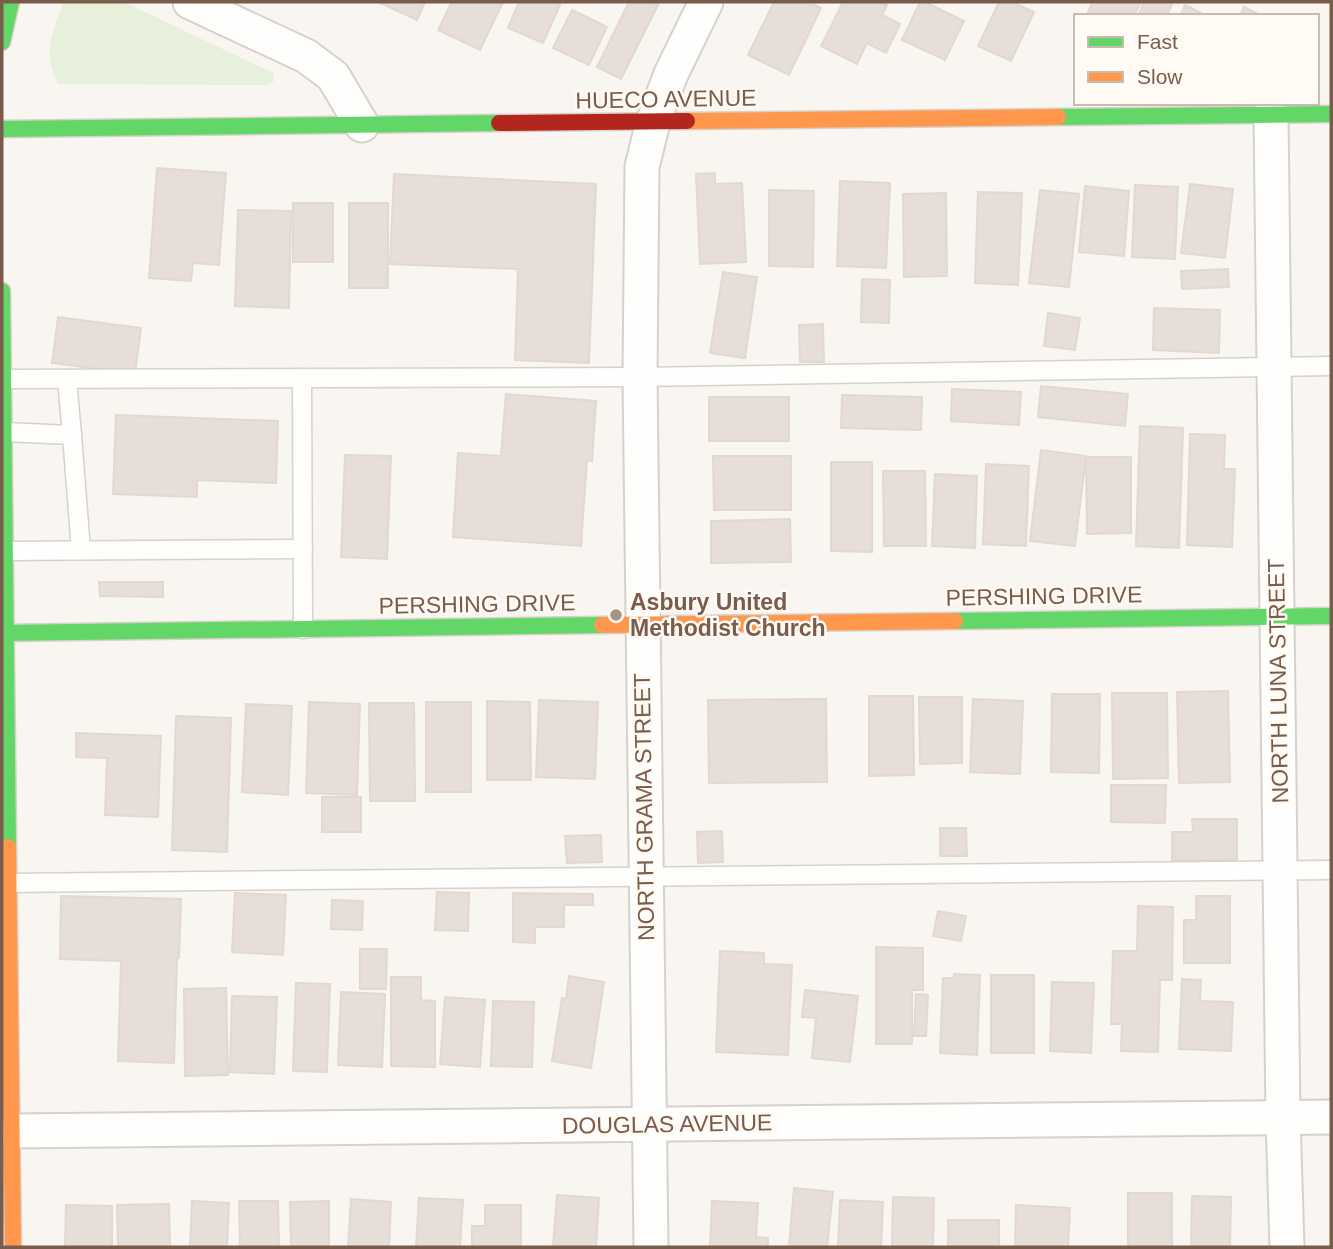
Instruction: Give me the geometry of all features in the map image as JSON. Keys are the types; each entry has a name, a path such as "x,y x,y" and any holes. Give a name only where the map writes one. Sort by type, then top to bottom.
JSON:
{"main road":[{"path":"2,42 11,2"},
{"name":"HUECO AVENUE","path":"2,129 1331,114"},
{"path":"2,291 6,551 7,1131 13,1247"},
{"name":"PERSHING DRIVE","path":"5,633 1331,615"}],"street":[{"path":"190,2 306,56 333,76 362,125"},
{"name":"NORTH GRAMA STREET","path":"651,1247 642,624 642,167 653,122 671,74 706,2"},
{"name":"NORTH LUNA STREET","path":"1271,114 1283,1118 1287,1247"},
{"name":"DOUGLAS AVENUE","path":"7,1131 1331,1117"}],"lane":[{"path":"2,379 640,377 1331,366"},
{"path":"302,378 303,629"},
{"path":"68,379 81,550"},
{"path":"4,432 72,435"},
{"path":"6,551 303,550"},
{"path":"6,883 1331,870"}],"green space":[{"path":"63,2 124,2 273,73 274,81 267,85 58,84 53,73 50,52"}],"building":[{"path":"378,2 425,2 417,20"},
{"path":"452,2 503,2 480,50 438,30"},
{"path":"519,2 554,2 560,5 543,43 508,28"},
{"path":"629,2 659,3 621,79 597,67"},
{"path":"774,2 808,2 821,8 789,75 748,55"},
{"path":"843,2 881,2 887,5 882,15 900,24 886,53 867,43 857,64 821,46"},
{"path":"920,2 964,21 945,60 902,40"},
{"path":"999,2 1012,2 1034,12 1011,61 978,46"},
{"path":"1093,2 1141,2 1135,14 1087,14"},
{"path":"1144,2 1173,2 1168,14 1139,14"},
{"path":"1185,5 1203,14 1181,14"},
{"path":"1244,7 1258,14 1241,14"},
{"path":"572,10 607,27 589,65 553,48"},
{"path":"157,168 226,173 219,265 193,263 191,281 149,278"},
{"path":"715,173 715,184 742,183 746,262 700,264 696,174"},
{"path":"394,174 596,184 589,363 515,360 518,269 390,264"},
{"path":"840,181 890,183 886,268 837,266"},
{"path":"1190,184 1233,189 1225,258 1181,253"},
{"path":"1135,185 1178,187 1175,259 1132,257"},
{"path":"1085,186 1129,191 1124,256 1079,252"},
{"path":"769,190 814,191 813,267 769,266"},
{"path":"1040,190 1079,194 1069,287 1029,283"},
{"path":"978,192 1022,193 1018,285 975,283"},
{"path":"946,193 947,276 904,277 903,194"},
{"path":"293,203 333,203 333,262 293,262"},
{"path":"349,203 388,203 388,288 349,288"},
{"path":"238,210 291,211 289,308 235,306"},
{"path":"1228,269 1229,287 1182,289 1181,271"},
{"path":"723,272 757,277 745,358 710,353"},
{"path":"862,279 890,280 889,323 861,322"},
{"path":"1154,308 1220,310 1219,353 1153,350"},
{"path":"1048,313 1080,318 1075,350 1044,346"},
{"path":"58,317 141,328 135,374 52,363"},
{"path":"823,324 824,362 800,362 799,325"},
{"path":"1041,386 1128,394 1125,426 1038,417"},
{"path":"952,389 1021,392 1019,425 951,421"},
{"path":"506,394 596,401 592,461 587,460 581,546 453,537 458,453 501,456"},
{"path":"842,395 922,397 921,430 841,428"},
{"path":"709,397 789,397 789,441 709,441"},
{"path":"116,415 278,421 276,483 197,480 197,497 113,494"},
{"path":"1140,426 1183,428 1179,548 1136,546"},
{"path":"1190,434 1225,435 1224,469 1235,469 1232,547 1187,545"},
{"path":"1041,450 1086,456 1075,546 1030,541"},
{"path":"345,455 391,456 387,559 341,557"},
{"path":"713,456 791,456 791,510 714,510"},
{"path":"1086,457 1131,457 1131,533 1087,534"},
{"path":"831,462 872,462 872,552 831,551"},
{"path":"986,464 1029,466 1026,546 983,544"},
{"path":"883,471 925,471 926,546 884,546"},
{"path":"935,474 977,476 975,548 932,546"},
{"path":"790,519 791,562 711,563 711,521"},
{"path":"99,582 163,582 163,597 100,596"},
{"path":"1228,691 1230,782 1179,783 1177,692"},
{"path":"1112,693 1167,693 1168,778 1113,779"},
{"path":"1052,694 1100,694 1099,773 1051,772"},
{"path":"869,696 913,696 914,775 869,776"},
{"path":"919,697 962,697 962,763 920,764"},
{"path":"826,699 827,782 709,783 708,700"},
{"path":"973,699 1023,701 1020,774 970,772"},
{"path":"539,700 598,702 595,779 536,777"},
{"path":"487,701 530,702 531,780 487,780"},
{"path":"309,702 360,704 357,795 306,793"},
{"path":"426,702 471,702 471,792 426,792"},
{"path":"369,703 414,703 415,801 370,801"},
{"path":"246,704 292,706 288,795 242,792"},
{"path":"176,716 231,718 227,852 172,850"},
{"path":"76,733 161,736 158,817 105,815 107,758 76,757"},
{"path":"1111,785 1166,785 1165,823 1111,822"},
{"path":"322,797 361,797 361,832 322,832"},
{"path":"1192,819 1237,819 1237,860 1172,860 1172,832 1193,832"},
{"path":"940,828 966,828 967,856 940,856"},
{"path":"722,831 723,862 698,863 697,832"},
{"path":"601,835 602,862 567,863 565,836"},
{"path":"437,892 469,893 468,931 435,930"},
{"path":"235,893 286,895 283,955 232,952"},
{"path":"513,893 593,894 593,905 564,905 564,927 535,927 535,943 513,942"},
{"path":"61,896 181,899 174,1063 118,1061 121,961 60,959"},
{"path":"1196,896 1230,896 1230,963 1184,963 1184,920 1196,920"},
{"path":"332,900 363,901 362,930 331,929"},
{"path":"1138,906 1173,907 1172,980 1160,980 1158,1052 1121,1051 1122,1024 1111,1024 1113,951 1137,951"},
{"path":"938,911 966,916 961,941 933,936"},
{"path":"876,947 923,948 923,990 912,990 912,1044 876,1044"},
{"path":"360,949 387,949 386,989 360,989"},
{"path":"720,951 764,953 764,964 792,965 788,1055 716,1052"},
{"path":"954,974 980,975 977,1055 940,1053 943,978 954,978"},
{"path":"991,975 1034,975 1034,1053 991,1053"},
{"path":"569,976 604,982 591,1068 552,1061 562,998 566,999"},
{"path":"391,977 421,977 421,1000 435,1001 435,1067 391,1066"},
{"path":"1182,979 1201,980 1200,1001 1233,1002 1231,1051 1179,1049"},
{"path":"1052,982 1094,983 1091,1053 1050,1051"},
{"path":"296,983 330,984 327,1072 293,1071"},
{"path":"226,988 228,1075 185,1076 184,989"},
{"path":"805,990 858,996 850,1062 812,1058 816,1018 802,1017"},
{"path":"341,992 385,994 382,1067 338,1065"},
{"path":"916,994 928,995 926,1036 914,1036"},
{"path":"232,996 277,997 274,1074 230,1072"},
{"path":"445,997 485,1000 480,1067 440,1064"},
{"path":"493,1001 534,1002 532,1067 491,1066"},
{"path":"794,1188 833,1192 827,1247 789,1247"},
{"path":"1128,1193 1172,1193 1172,1247 1128,1247"},
{"path":"557,1195 599,1198 596,1247 553,1247"},
{"path":"1192,1196 1231,1197 1230,1247 1191,1247"},
{"path":"893,1197 934,1198 933,1247 892,1247"},
{"path":"419,1198 463,1200 460,1247 416,1247"},
{"path":"351,1199 391,1202 389,1247 348,1247"},
{"path":"840,1200 883,1202 881,1247 838,1247"},
{"path":"192,1201 229,1203 227,1247 190,1247"},
{"path":"239,1201 278,1201 279,1247 240,1247"},
{"path":"329,1201 329,1247 291,1247 290,1202"},
{"path":"712,1201 758,1203 756,1237 768,1238 768,1247 710,1247"},
{"path":"169,1204 170,1247 118,1247 117,1205"},
{"path":"66,1205 112,1206 112,1247 65,1247"},
{"path":"485,1205 521,1205 521,1247 472,1247 472,1226 485,1226"},
{"path":"1016,1205 1070,1208 1068,1247 1015,1247"},
{"path":"948,1220 999,1220 999,1247 948,1247"}],"traffic: fast":[{"path":"2,42 11,2"},
{"path":"1058,117 1331,114"},
{"path":"2,129 499,123"},
{"path":"2,291 8,847"},
{"path":"955,621 1331,616"},
{"path":"2,633 602,625"}],"traffic: slow":[{"path":"687,121 1058,117"},
{"path":"602,625 955,621"},
{"path":"8,847 13,1247"}],"traffic: jam":[{"path":"499,123 687,121"}],"place":[{"name":"Asbury United Methodist Church","path":"616,615"}]}
